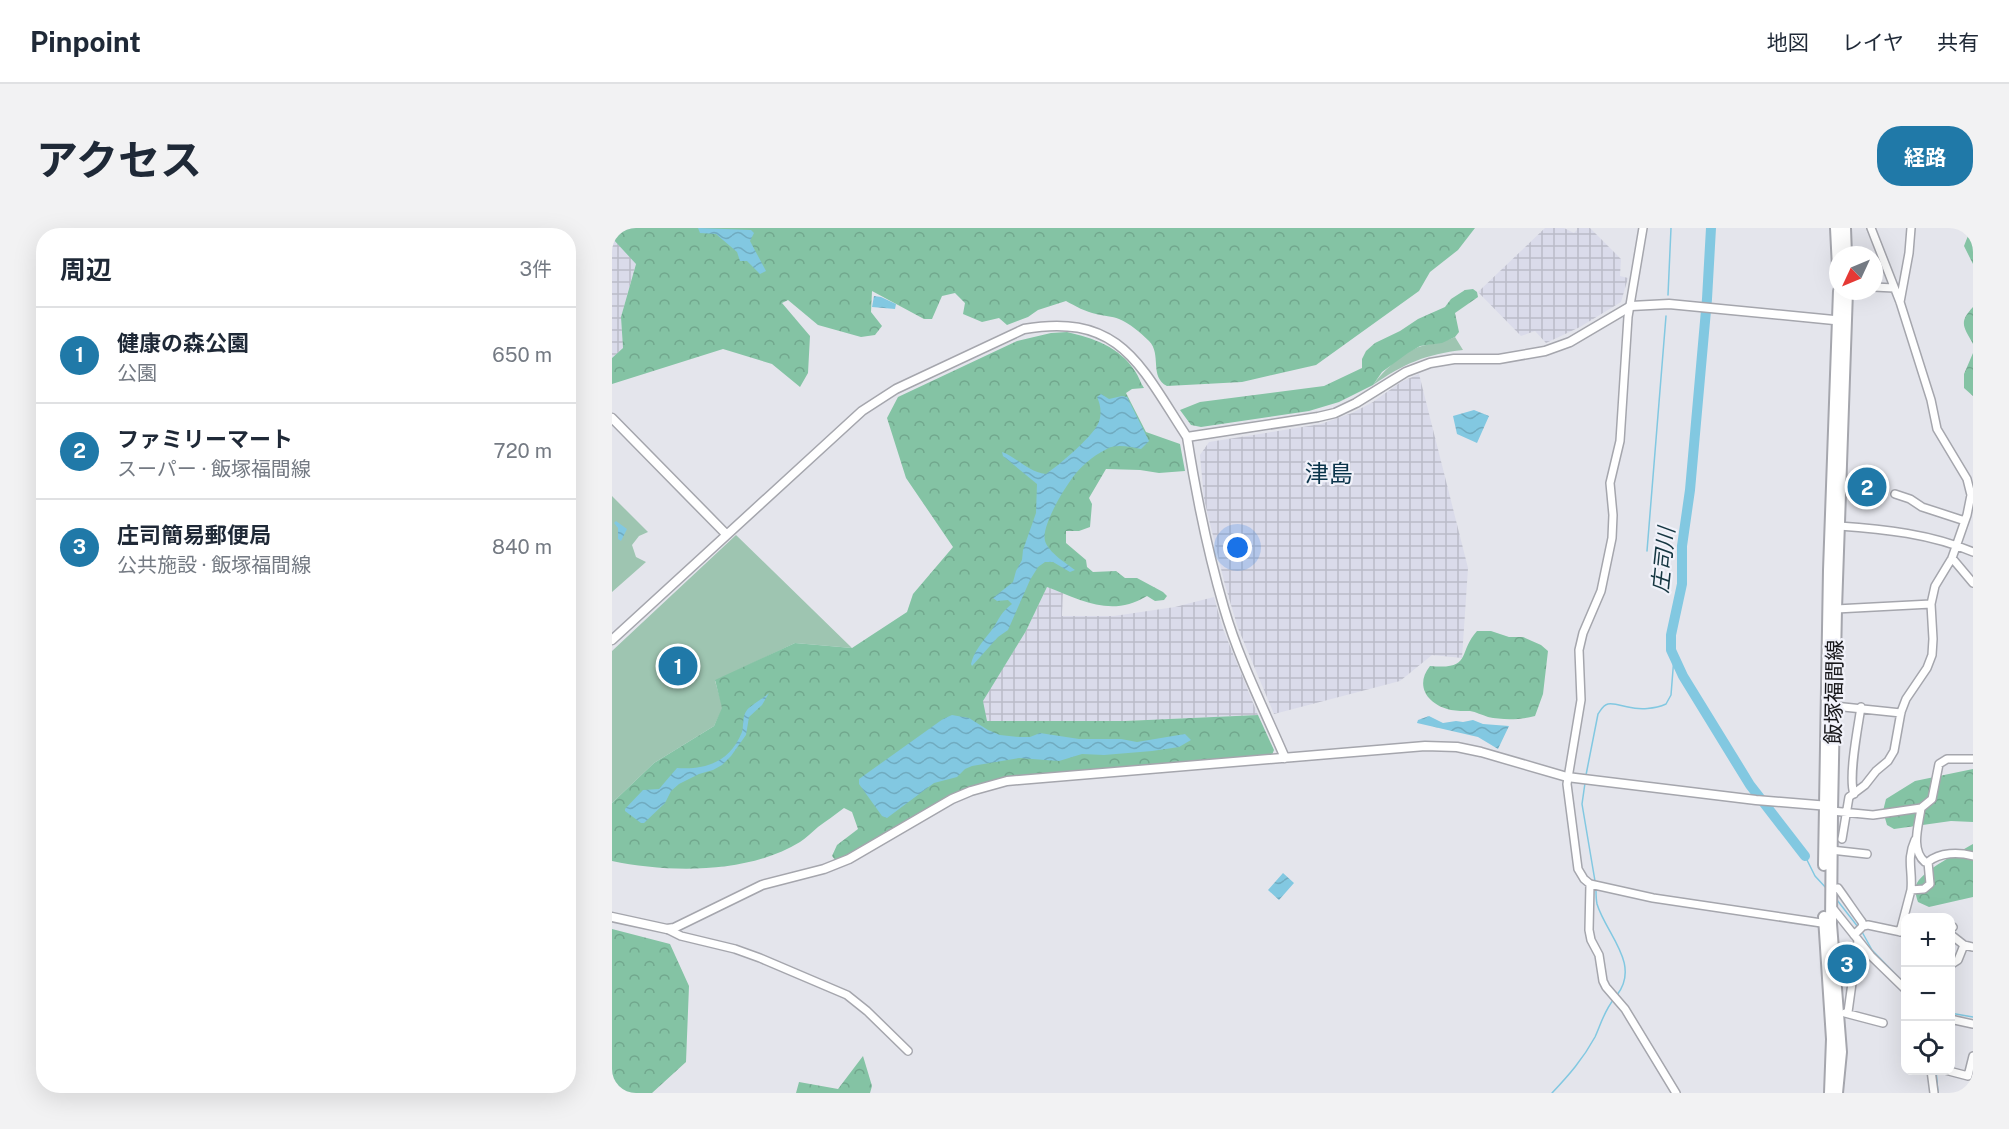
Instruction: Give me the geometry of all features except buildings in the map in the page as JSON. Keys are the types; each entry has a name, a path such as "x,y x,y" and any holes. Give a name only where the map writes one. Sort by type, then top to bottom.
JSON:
{"main road":[{"path":"1836,228 1837,246"},
{"path":"1845,228 1846,246"},
{"name":"飯塚福間線","path":"1837,1093 1844,1013 1827,924 1831,906 1832,850 1829,808 1839,526 1843,321 1840,300"},
{"name":"飯塚福間線","path":"1830,1093 1832,1039 1827,924 1829,570 1846,300"}],"street":[{"path":"1643,228 1628,317 1620,441 1610,483 1613,514 1612,538 1601,591 1583,633 1579,650 1581,700 1567,777 1578,869 1590,884 1653,898 1827,924"},
{"path":"1842,839 1849,797 1865,785 1888,761 1894,751 1906,699 1927,669 1934,639 1931,604 1935,586 1952,558 1972,495 1967,479 1937,429 1931,400 1900,302 1871,228"},
{"path":"1900,302 1911,228"},
{"path":"1883,287 1894,288"},
{"path":"1185,435 1335,413 1371,395 1407,372 1430,363 1454,359 1523,356 1545,351 1570,342 1631,306 1654,304 1700,307 1843,321"},
{"path":"612,640 836,433 878,399 1024,329 1066,324 1086,328 1108,338 1127,351 1143,370 1185,435 1224,609 1285,758"},
{"path":"612,418 726,534"},
{"path":"1895,494 1910,499 1922,507 1965,521"},
{"path":"1839,526 1879,528 1957,545 1973,552"},
{"path":"1952,558 1973,583"},
{"path":"1836,609 1931,604"},
{"path":"1834,706 1861,707 1901,713"},
{"path":"1854,794 1853,771 1861,707"},
{"path":"667,929 681,925 762,885 824,869 849,859 952,799 1007,781 1425,746 1457,747 1567,777 1873,815 1921,808 1932,799 1939,764 1947,759 1973,759"},
{"path":"1921,808 1917,836 1919,855 1925,862 1928,862"},
{"path":"1907,913 1912,878 1909,853 1917,836"},
{"path":"1832,850 1867,854"},
{"path":"1928,862 1939,855 1962,853 1973,856"},
{"path":"1911,890 1924,889 1930,884 1928,862"},
{"path":"1590,884 1589,930 1591,940 1599,955 1603,981 1625,1009 1676,1093"},
{"path":"1831,889 1838,888 1863,926"},
{"path":"1831,906 1871,956 1901,986"},
{"path":"612,918 667,929 681,936 735,948 847,995 908,1051"},
{"path":"1863,926 1868,925 1901,933"},
{"path":"1863,926 1856,938 1844,1013 1882,1023"},
{"path":"1955,934 1964,945 1973,947"},
{"path":"1955,962 1964,945"},
{"path":"1955,1020 1973,1024"},
{"path":"1955,1073 1968,1076 1973,1056"},
{"path":"1932,1075 1934,1093"}],"shaded area":[{"path":"1545,228 1564,228 1574,233 1577,228 1590,228 1621,259 1620,276 1628,278 1621,302 1580,327 1546,343 1535,331 1521,336 1478,292"},
{"path":"612,238 636,263 621,317 623,348 612,358"},
{"path":"1419,374 1468,568 1462,658 1432,655 1400,681 1274,714 1238,628 1225,585 1204,499 1200,455 1209,442 1321,424 1352,413 1373,402 1401,382"},
{"path":"1047,587 1063,592 1062,616 1114,616 1175,607 1214,597 1223,629 1258,715 1125,721 987,722 982,701 1026,631"}],"green space":[{"path":"612,228 1475,228 1458,250 1430,272 1419,291 1316,365 1242,382 1167,386 1158,377 1153,346 1139,332 1119,319 1088,312 1066,301 1038,310 1028,317 1007,325 999,318 982,322 963,314 965,303 955,293 942,296 932,319 924,319 872,291 871,312 882,326 875,335 861,337 818,325 788,300 782,303 810,336 808,373 800,387 772,364 723,349 612,384 612,358 623,348 621,317 636,264 612,238"},
{"path":"1973,228 1973,264 1964,246"},
{"path":"1473,289 1477,292 1478,297 1455,313 1459,332 1455,337 1442,343 1420,346 1382,372 1373,385 1339,402 1309,411 1201,427 1191,425 1180,410 1200,402 1324,386 1362,368 1362,359 1366,351 1375,343 1445,307 1451,299 1465,290"},
{"path":"1973,307 1973,344 1964,321"},
{"path":"1067,332 1105,345 1129,363 1144,388 1132,389 1126,393 1146,432 1180,444 1185,471 1159,473 1106,469 1089,498 1092,504 1090,527 1079,531 1066,531 1066,543 1086,560 1087,567 1093,572 1116,571 1125,578 1137,578 1167,596 1164,600 1155,601 1147,596 1121,606 1109,606 1097,605 1047,587 1026,631 983,701 987,721 1125,721 1258,715 1274,750 1272,755 1008,777 951,796 836,861 832,856 837,845 858,829 852,812 844,808 800,842 757,860 733,865 683,869 658,868 612,861 612,803 654,763 714,726 722,708 715,680 795,643 852,648 907,612 913,594 953,547 906,478 887,418 898,397 1017,341 1051,333"},
{"path":"1455,337 1463,350 1415,361 1373,385 1389,367 1408,352"},
{"path":"1973,353 1973,396 1964,388 1964,374"},
{"path":"612,496 648,532 639,536 632,545 636,557 646,562 612,592"},
{"path":"736,535 852,648 795,643 715,681 723,708 714,726 654,763 612,803 612,651"},
{"path":"1477,631 1491,631 1509,637 1523,637 1541,645 1548,651 1543,694 1535,716 1499,719 1470,711 1451,710 1436,704 1426,694 1423,681 1430,666 1444,667 1458,662"},
{"path":"1973,769 1973,822 1951,821 1894,829 1887,825 1883,811 1886,799 1915,781"},
{"path":"1973,844 1973,897 1929,907 1918,902 1916,888 1921,878 1942,862"},
{"path":"612,929 670,944 689,986 686,1062 652,1093 612,1093"},
{"path":"863,1056 872,1086 870,1093 796,1093 799,1082 838,1089"}],"water":[{"path":"698,228 751,230 754,233 750,241 766,271 760,274 747,261 740,261 737,252 716,234 700,233"},
{"path":"874,296 896,304 895,309 872,307"},
{"path":"1101,394 1109,399 1127,397 1149,441 1141,449 1123,446 1109,448 1100,452 1076,473 1054,508 1045,534 1045,541 1050,550 1075,570 1070,572 1053,562 1045,562 1038,567 1008,630 998,637 972,666 972,659 979,646 1012,604 1008,600 997,601 993,598 1013,582 1036,513 1037,484 1003,456 1002,452 1034,471 1046,474 1095,430 1100,414 1097,397"},
{"path":"1474,410 1489,416 1477,443 1457,434 1453,416"},
{"path":"616,521 627,529 621,541 618,539 618,528 614,523"},
{"path":"769,693 762,705 749,717 746,735 722,765 679,784 671,791 665,803 644,823 625,811 643,790 659,789 677,768 707,765 724,757 731,751 742,732 745,712"},
{"path":"952,715 969,718 1000,735 1019,737 1030,737 1040,733 1079,739 1121,739 1137,742 1185,734 1191,740 1179,747 1152,751 1104,755 1082,754 1059,761 1019,758 972,766 957,777 934,783 887,818 882,816 859,784 859,779 943,719"},
{"path":"1429,716 1443,723 1473,720 1483,724 1509,726 1498,749 1478,737 1417,723 1418,720"},
{"path":"1283,873 1294,883 1279,900 1268,890"}],"waterway":[{"path":"1668,295 1671,228"},
{"name":"庄司川","path":"1711,228 1690,490 1682,546 1682,584 1671,635 1671,650 1683,676 1750,785 1805,856"},
{"path":"1647,551 1666,316"},
{"path":"1586,775 1598,714 1602,708 1616,704 1642,709 1666,704 1671,695 1674,657"},
{"path":"1585,783 1582,804 1595,881"},
{"path":"1805,856 1815,876 1827,889"},
{"path":"1596,889 1597,904 1601,915 1624,960 1623,983 1617,995"},
{"path":"1837,900 1858,927"},
{"path":"1861,930 1872,950 1901,980"},
{"path":"1552,1093 1586,1053 1614,999"},
{"path":"1955,1014 1973,1017"},
{"path":"1936,1075 1938,1093"}],"place":[{"name":"ファミリーマート","path":"1867,487"},
{"name":"健康の森公園","path":"678,666"},
{"name":"庄司簡易郵便局","path":"1847,964"}],"district":[{"name":"津島","path":"1329,473"}]}
